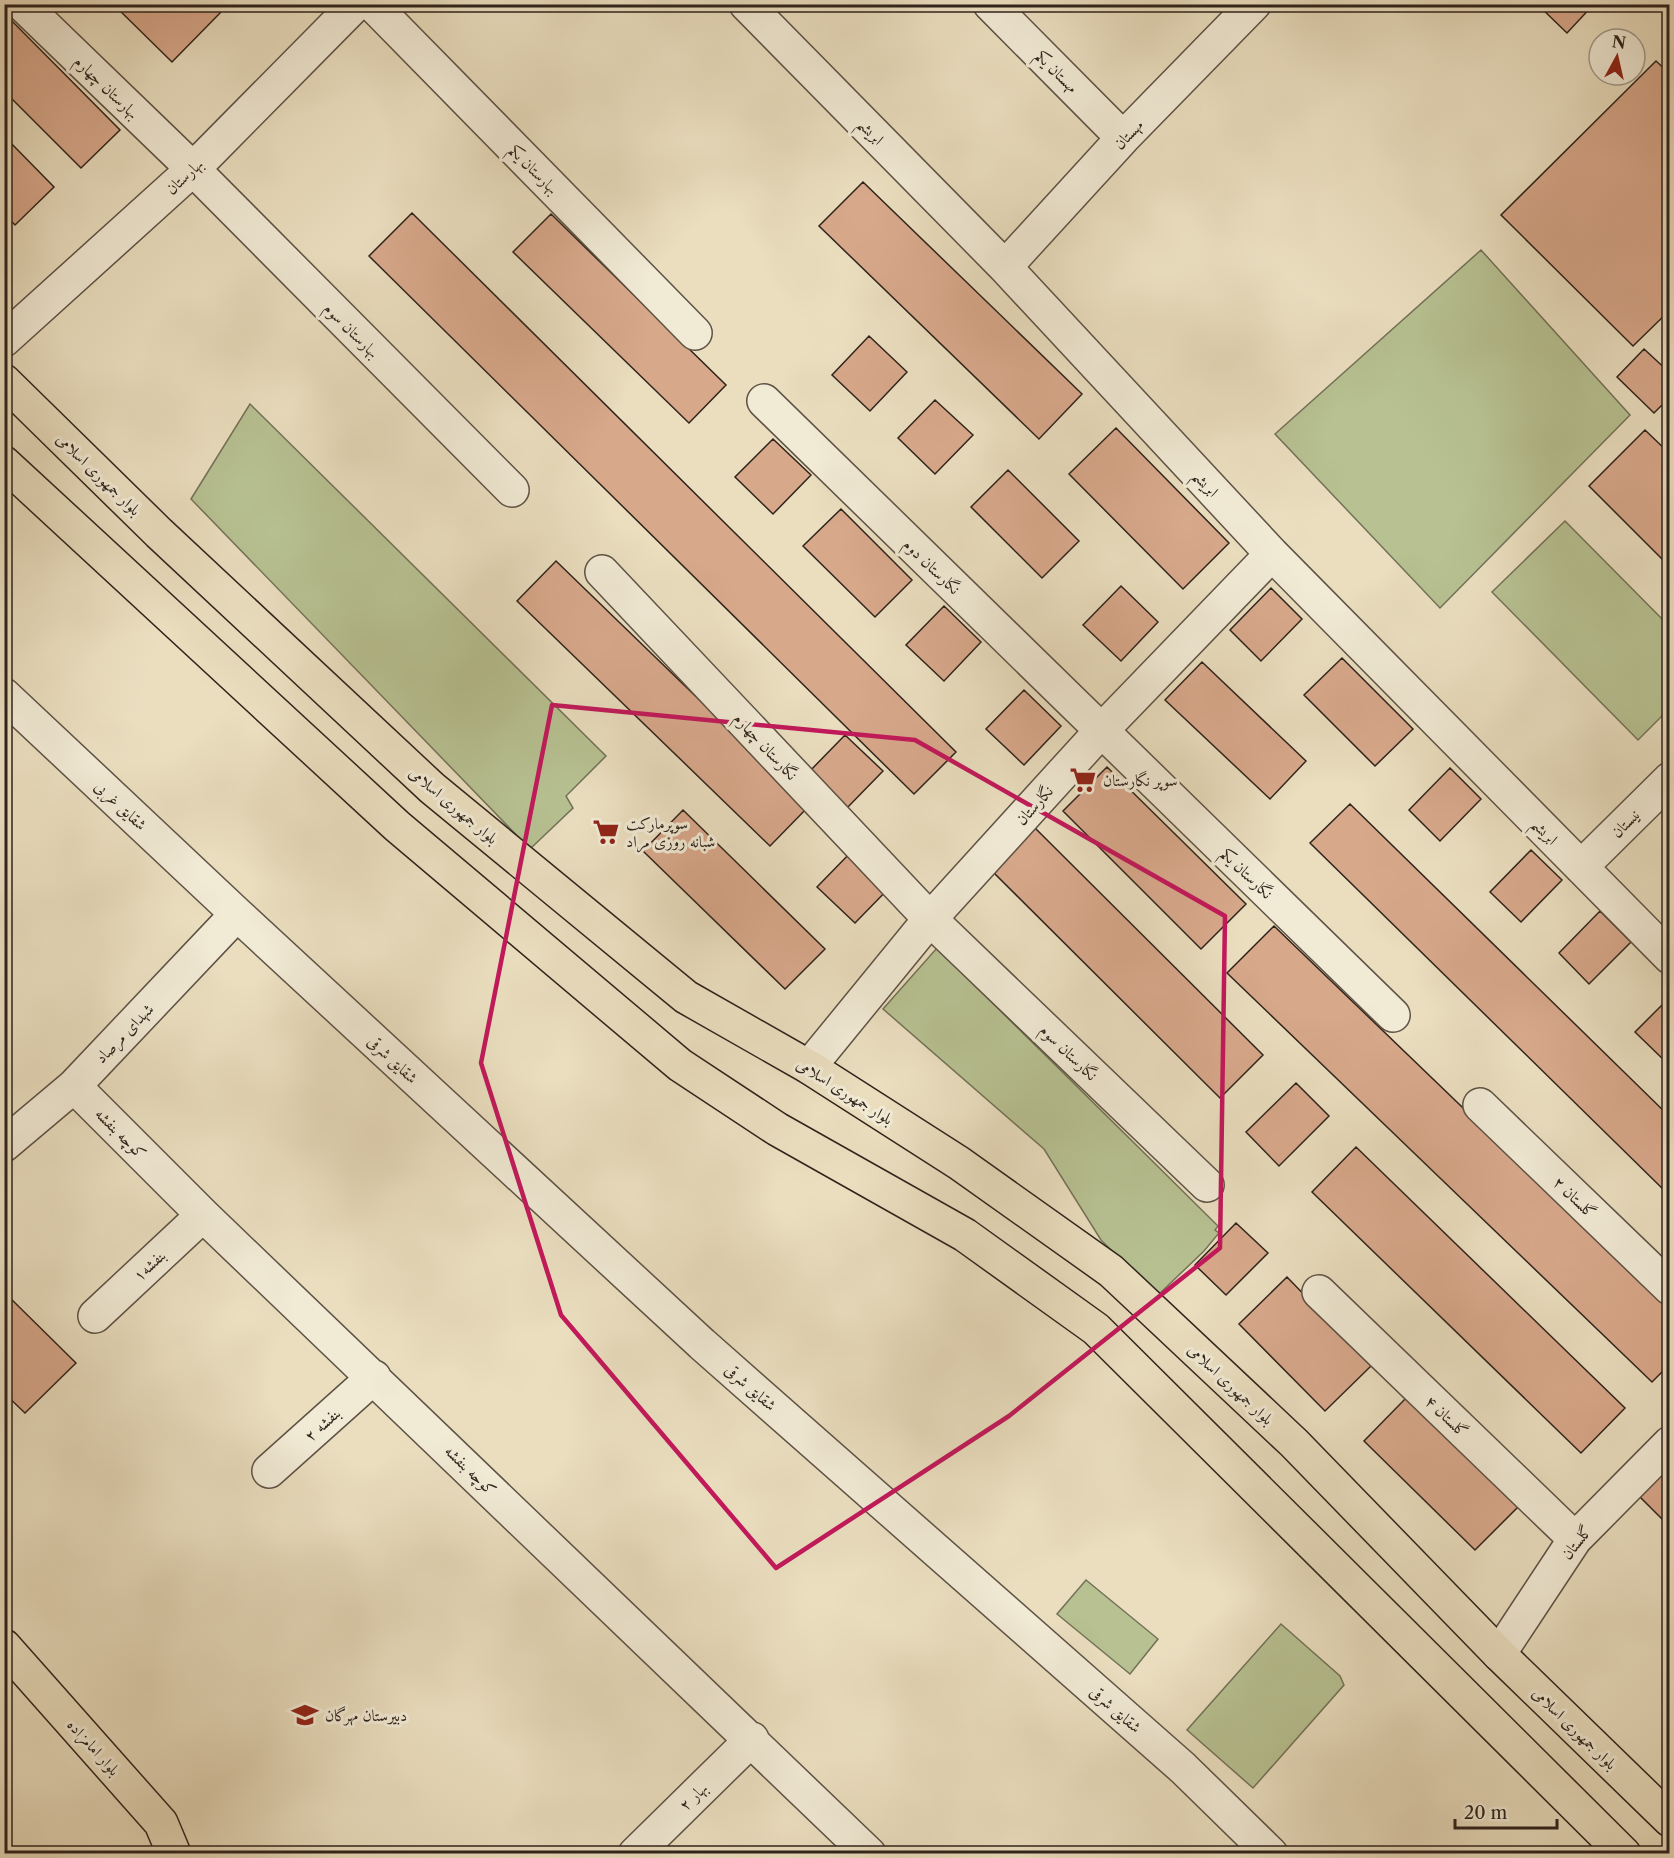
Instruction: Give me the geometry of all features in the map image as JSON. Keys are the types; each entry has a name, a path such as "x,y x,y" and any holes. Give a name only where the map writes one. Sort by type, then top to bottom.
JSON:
{"main road":[{"name":"بلوار جمهوری اسلامی","path":"4,381 159,533 432,788 686,997 809,1067 959,1163 1111,1271 1293,1443 1499,1654 1670,1820"},
{"path":"4,464 397,826 680,1065 777,1129 964,1235 1096,1329 1624,1854"},
{"path":"397,826 432,788"},
{"name":"بلوار امامزاده","path":"4,1646 161,1822 174,1854"}],"street":[{"name":"بهارستان چهارم","path":"22,4 193,169"},
{"name":"بهارستان","path":"4,340 193,169 356,4"},
{"name":"بهارستان یکم","path":"372,4 696,333"},
{"name":"ابریشم","path":"746,4 1005,267 1272,554 1670,957"},
{"name":"مهستان یکم","path":"990,4 1123,138"},
{"name":"مهستان","path":"1005,267 1123,138 1254,4"},
{"name":"بهارستان سوم","path":"193,169 512,490"},
{"name":"نگارستان دوم","path":"764,401 1101,731"},
{"name":"نگارستان","path":"809,1067 930,919 1101,731 1272,554"},
{"name":"نگارستان چهارم","path":"602,572 930,919"},
{"name":"شقایق غربی","path":"4,695 237,915"},
{"name":"نگارستان یکم","path":"1101,731 1393,1015"},
{"name":"نیستان","path":"1581,867 1670,779"},
{"name":"شهدای مرصاد","path":"4,1145 74,1086 237,915"},
{"name":"شقایق شرقی","path":"237,915 702,1344 1183,1767 1272,1854"},
{"name":"نگارستان سوم","path":"930,919 1207,1185"},
{"name":"کوچه بنفشه","path":"74,1086 204,1215 752,1739 869,1854"},
{"name":"گلستان ۲","path":"1480,1105 1670,1288"},
{"name":"بنفشه۱","path":"95,1316 204,1215"},
{"name":"گلستان ۴","path":"1319,1292 1575,1539"},
{"name":"بنفشه ۲","path":"269,1470 374,1377"},
{"name":"گلستان","path":"1499,1654 1575,1539 1670,1443"},
{"name":"بهار ۲","path":"635,1854 752,1739"}],"highlighted area":[{"path":"552,705 915,740 1225,916 1220,1248 1009,1416 776,1568 561,1315 481,1063"}],"green space":[{"path":"1481,250 1630,415 1440,608 1275,434"},
{"path":"250,404 606,756 566,796 573,808 530,849 191,499"},
{"path":"1565,521 1669,626 1669,709 1638,740 1492,592"},
{"path":"937,948 1218,1226 1215,1230 1219,1233 1204,1251 1157,1296 1101,1240 1044,1149 883,1009"},
{"path":"1086,1580 1158,1639 1130,1674 1057,1614"},
{"path":"1281,1624 1340,1676 1344,1685 1253,1788 1187,1730"}],"building":[{"path":"113,4 213,4 221,12 172,62"},
{"path":"1537,4 1594,4 1567,33"},
{"path":"4,13 120,130 81,168 4,91"},
{"path":"1656,61 1670,74 1670,310 1633,346 1501,215 1630,87 1647,87 1647,70"},
{"path":"4,136 54,187 15,225 4,214"},
{"path":"863,182 1082,394 1039,439 819,226"},
{"path":"412,213 956,752 914,794 369,256"},
{"path":"551,214 726,385 689,423 513,252"},
{"path":"869,336 907,372 870,411 832,375"},
{"path":"1644,349 1670,373 1670,397 1654,413 1617,377"},
{"path":"935,400 973,435 935,474 898,438"},
{"path":"1116,428 1229,543 1183,589 1069,474"},
{"path":"1645,430 1670,454 1670,567 1589,486"},
{"path":"773,439 811,475 773,514 735,477"},
{"path":"1008,470 1079,541 1042,578 971,507"},
{"path":"841,509 912,580 875,617 803,546"},
{"path":"556,561 809,806 770,846 517,601"},
{"path":"1121,586 1158,622 1121,661 1083,625"},
{"path":"1271,588 1302,619 1261,661 1230,630"},
{"path":"944,606 981,642 944,681 906,645"},
{"path":"1342,658 1413,729 1375,766 1304,695"},
{"path":"1202,662 1306,761 1270,799 1165,700"},
{"path":"1024,690 1061,726 1024,765 986,729"},
{"path":"845,735 883,771 845,810 807,774"},
{"path":"1107,767 1246,904 1201,949 1063,811"},
{"path":"1450,768 1481,799 1440,841 1409,810"},
{"path":"1350,804 1670,1117 1670,1192 1668,1194 1310,843"},
{"path":"683,810 825,949 785,989 643,851"},
{"path":"1034,827 1263,1055 1220,1098 991,870"},
{"path":"855,848 893,884 855,923 817,887"},
{"path":"1531,850 1562,880 1521,922 1490,892"},
{"path":"1600,911 1631,942 1589,984 1559,953"},
{"path":"1274,926 1670,1307 1670,1364 1652,1382 1227,973"},
{"path":"1670,997 1670,1059 1666,1062 1635,1032"},
{"path":"1296,1083 1329,1116 1279,1166 1246,1132"},
{"path":"1356,1147 1625,1408 1581,1453 1312,1192"},
{"path":"1236,1223 1268,1253 1226,1295 1195,1265"},
{"path":"1287,1277 1372,1365 1325,1411 1239,1324"},
{"path":"4,1292 76,1363 25,1413 4,1393"},
{"path":"1407,1397 1518,1507 1475,1550 1364,1441"},
{"path":"1670,1455 1670,1517 1665,1522 1634,1491"}],"place":[{"name":"سوپر نگارستان","path":"1083,780"},
{"name":"سوپرمارکت شبانه روزی مراد","path":"606,832"},
{"name":"دبیرستان مهرگان","path":"305,1715"}]}
